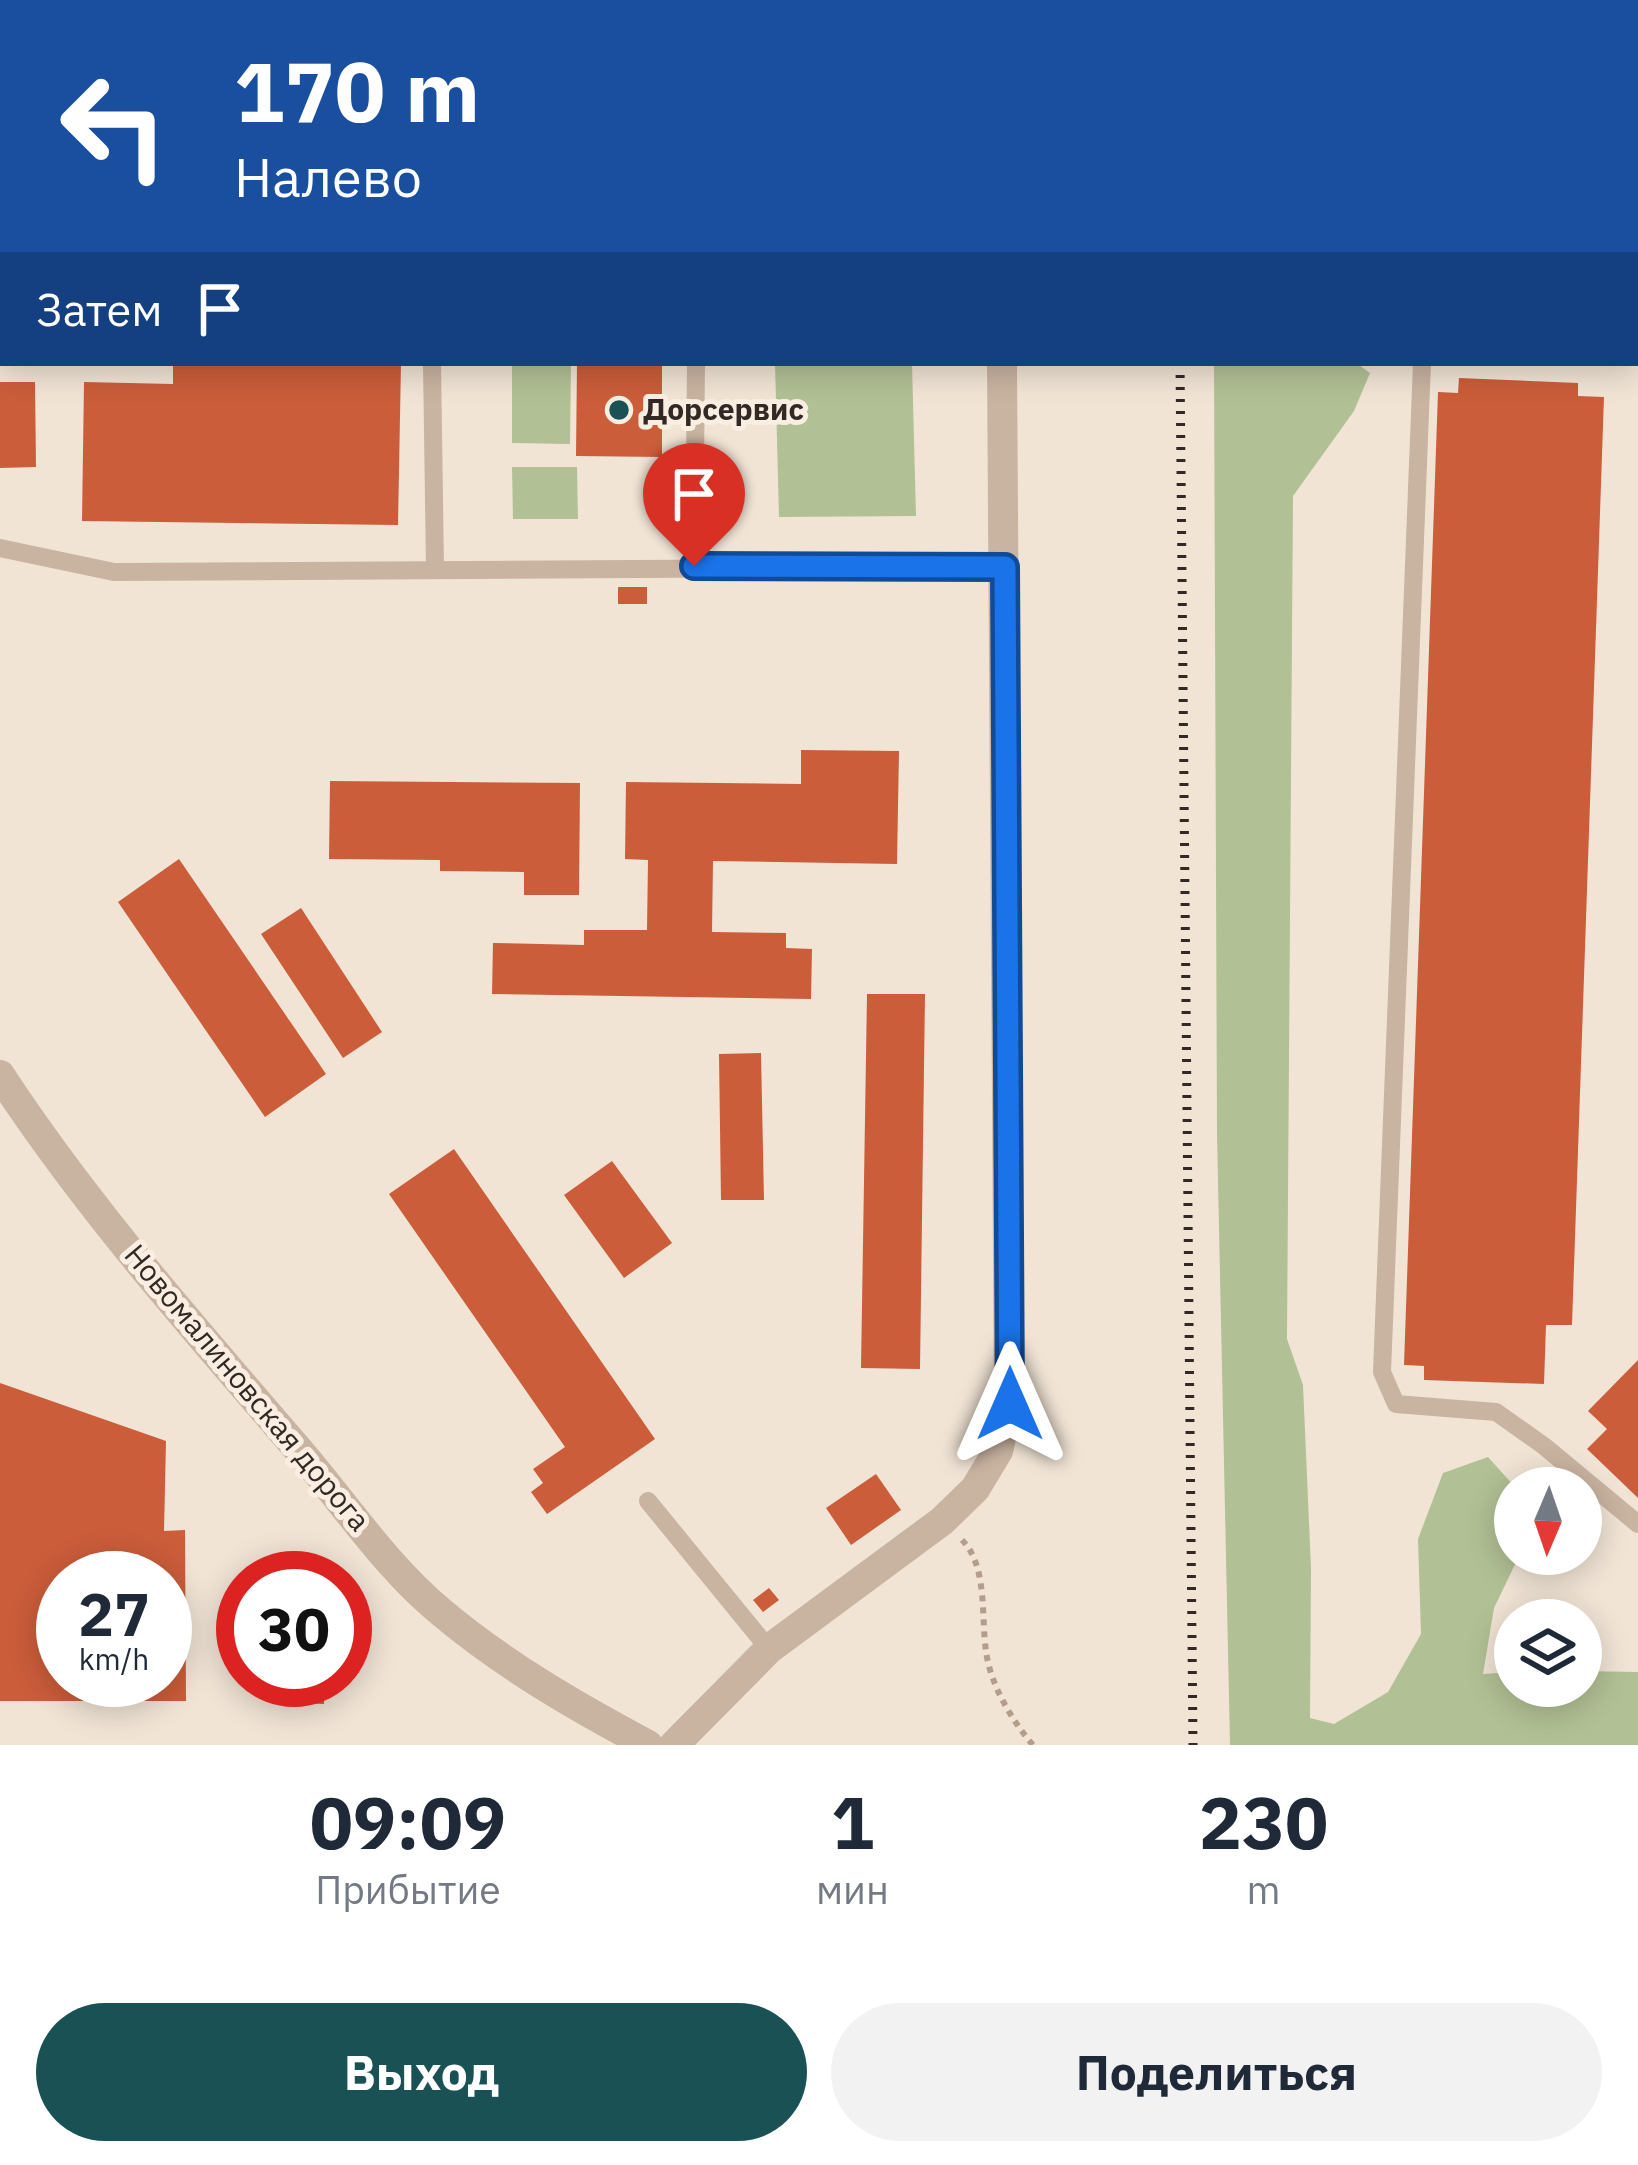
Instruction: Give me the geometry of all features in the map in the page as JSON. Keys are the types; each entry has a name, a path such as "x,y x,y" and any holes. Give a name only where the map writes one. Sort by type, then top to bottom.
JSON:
{"street":[{"path":"674,1745 769,1648 942,1521 975,1489 998,1451 1010,1404 1002,366"},
{"name":"Новомалиновская дорога","path":"0,1075 176,1310 435,1607 488,1650 648,1745"}],"lane":[{"path":"432,366 435,569"},
{"path":"694,566 696,366"},
{"path":"1422,366 1382,1372 1396,1404 1496,1412 1638,1524"},
{"path":"0,548 114,572 1005,567"},
{"path":"648,1501 769,1648"}],"path":[{"path":"942,1521 970,1548 984,1610 986,1656 1000,1694 1033,1745"}],"green space":[{"path":"512,366 571,366 570,444 512,443"},
{"path":"775,366 912,366 916,516 779,517"},
{"path":"1214,366 1360,366 1370,373 1354,411 1293,496 1287,1339 1303,1385 1311,1568 1310,1718 1334,1724 1388,1692 1421,1634 1418,1539 1443,1473 1488,1457 1497,1467 1494,1575 1510,1575 1498,1599 1494,1599 1483,1674 1494,1673 1494,1707 1602,1707 1602,1671 1638,1672 1638,1745 1230,1745 1217,1134"},
{"path":"512,467 577,467 578,519 513,519"}],"building":[{"path":"173,366 401,366 398,525 82,521 84,382 173,384"},
{"name":"Дорсервис","path":"577,366 662,366 662,457 576,456"},
{"path":"1459,378 1578,383 1578,396 1604,397 1572,1325 1546,1325 1544,1384 1424,1380 1424,1366 1404,1365 1438,392 1458,393"},
{"path":"0,382 35,382 36,467 0,468"},
{"path":"618,587 647,587 647,604 618,604"},
{"path":"801,750 899,751 897,864 713,861 712,932 786,933 786,948 812,949 811,999 492,994 493,943 584,945 584,930 647,930 648,860 625,859 626,782 801,784"},
{"path":"330,781 580,783 579,895 524,895 524,872 440,871 440,860 329,859"},
{"path":"179,859 326,1074 265,1117 118,902"},
{"path":"301,908 382,1032 343,1058 261,934"},
{"path":"867,994 925,994 920,1369 861,1368"},
{"path":"761,1053 764,1200 721,1200 719,1054"},
{"path":"454,1149 655,1439 547,1514 531,1492 543,1483 533,1469 565,1447 389,1194"},
{"path":"612,1161 672,1243 624,1278 564,1195"},
{"path":"1638,1360 1638,1498 1587,1449 1607,1429 1588,1411"},
{"path":"0,1383 166,1441 164,1531 185,1530 185,1551 36,1551 36,1701 0,1701"},
{"path":"876,1474 901,1510 851,1545 826,1508"},
{"path":"769,1588 779,1600 763,1612 753,1600"}],"railway":[{"path":"1180,366 1193,1745"}],"place":[{"name":"Дорсервис","path":"619,410"}],"route":[{"path":"694,566 1005,567 1010,1404"}]}
